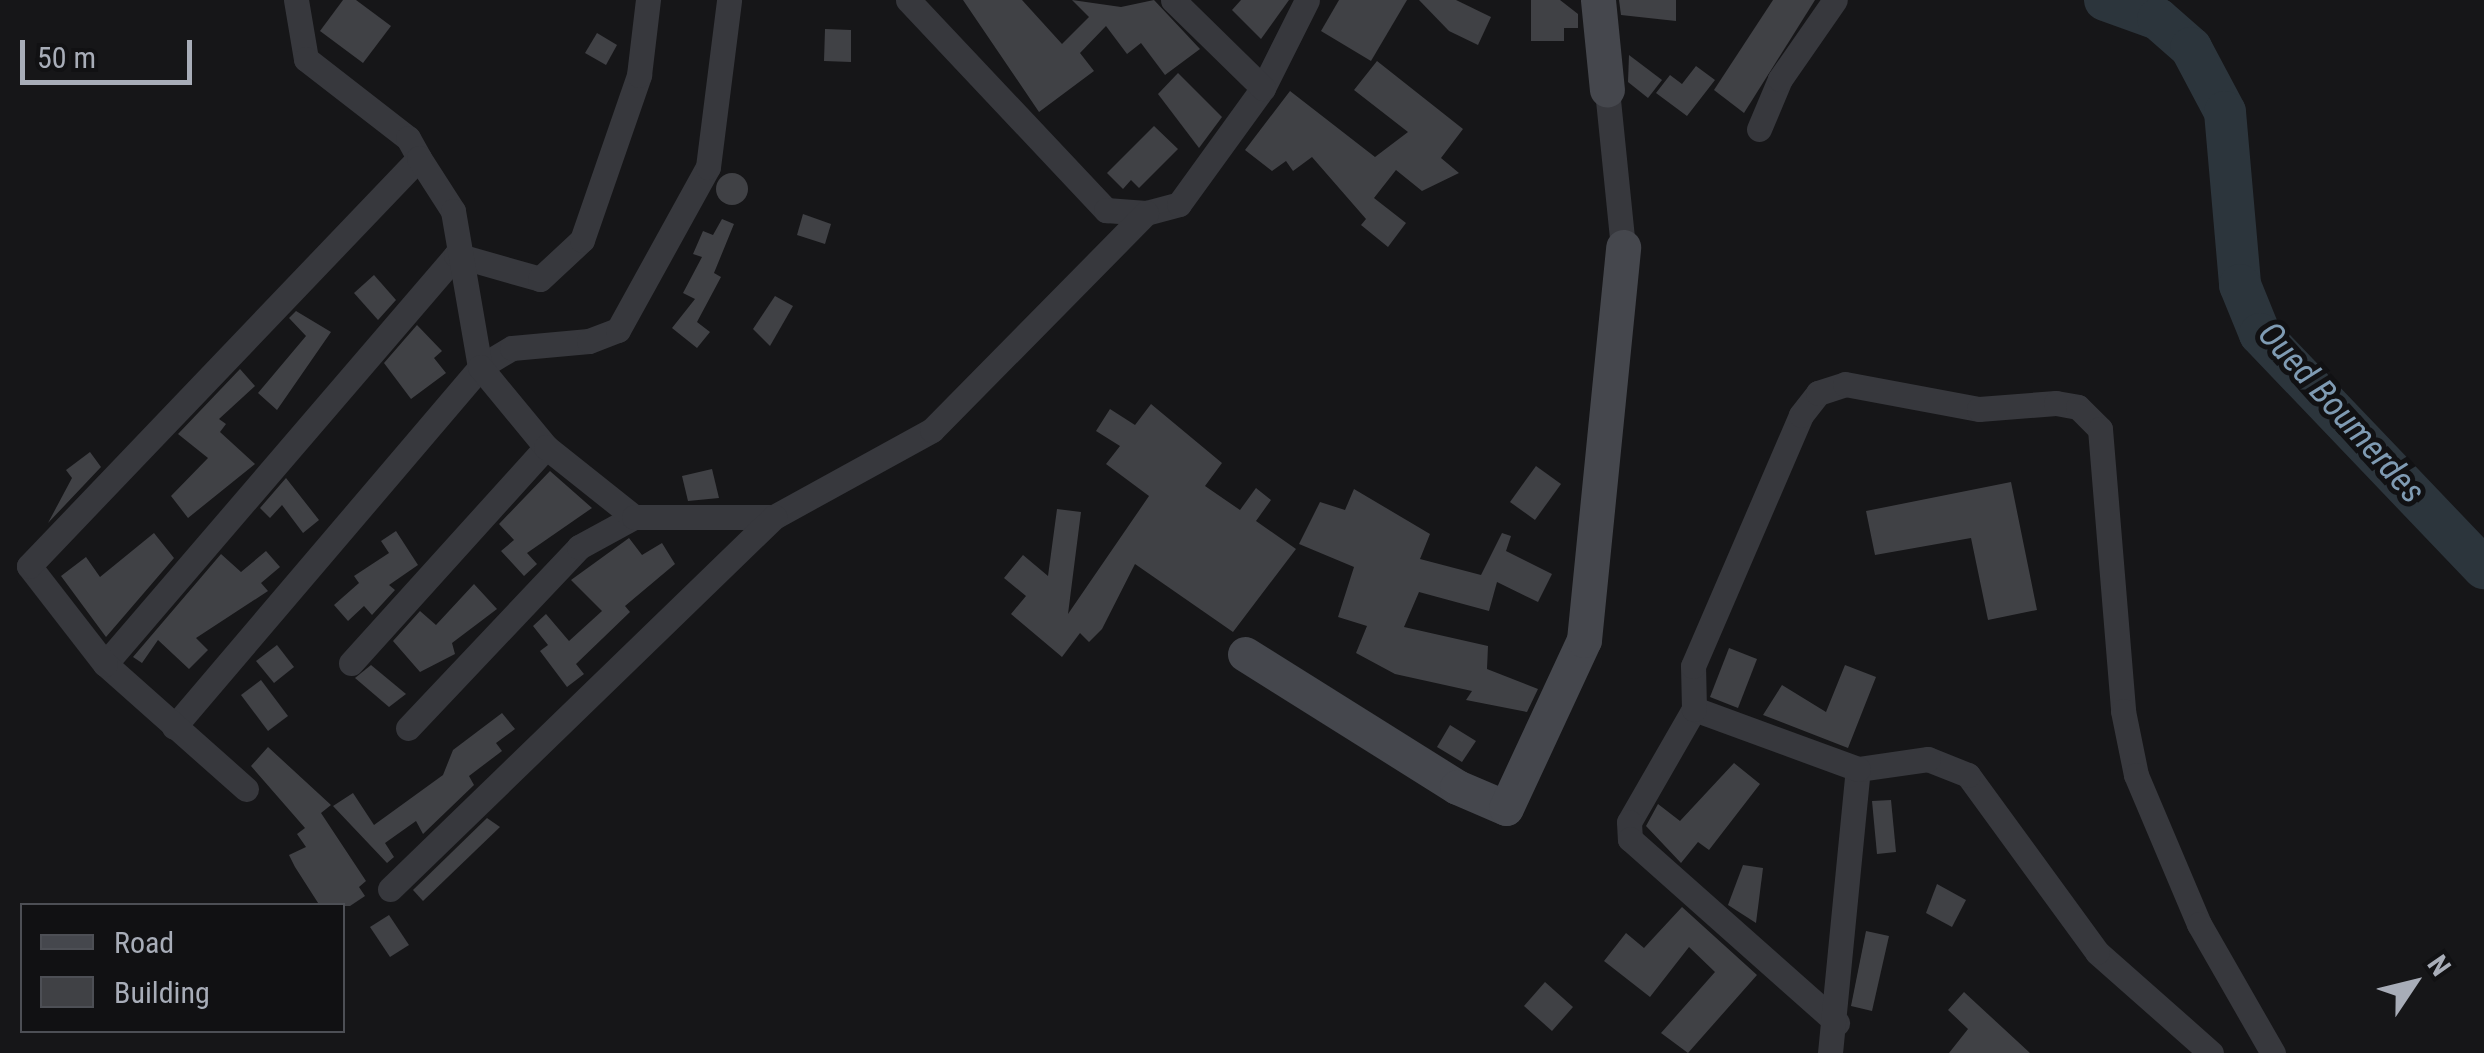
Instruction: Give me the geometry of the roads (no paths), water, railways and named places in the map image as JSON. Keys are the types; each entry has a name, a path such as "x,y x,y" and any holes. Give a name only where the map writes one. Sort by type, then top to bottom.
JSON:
{"street":[{"path":"296,0 306,59 408,138 453,211 456,255 480,367 546,448 634,517"},
{"path":"456,255 540,279 582,240 639,75 648,0"},
{"path":"174,727 480,367 512,348 589,342 618,330 708,167 729,0"},
{"path":"908,0 1106,210 1146,213 1180,204 1263,88 1307,0"},
{"path":"1173,0 1263,88"},
{"path":"1245,654 1457,787 1506,808 1584,640 1623,247 1598,0"},
{"path":"1759,129 1780,79 1835,0"},
{"path":"246,789 105,664 29,566 418,158"},
{"path":"390,889 774,517 932,430 1146,213"},
{"path":"105,664 456,255"},
{"path":"1837,1023 1630,838 1629,822 1694,709 1693,666 1801,415 1818,393 1845,384 1946,406 2078,407 2100,428 2123,711 2136,775 2199,924 2273,1053"},
{"path":"350,663 546,448"},
{"path":"408,728 579,546 634,517 774,517"},
{"path":"1694,709 1858,770 1928,760 1968,775 2098,952 2211,1053"},
{"path":"1830,1053 1837,1023 1858,770"}],"waterway":[{"name":"Oued Boumerdes","path":"2105,0 2158,19 2191,48 2225,112 2240,285 2260,334 2484,568"}]}
